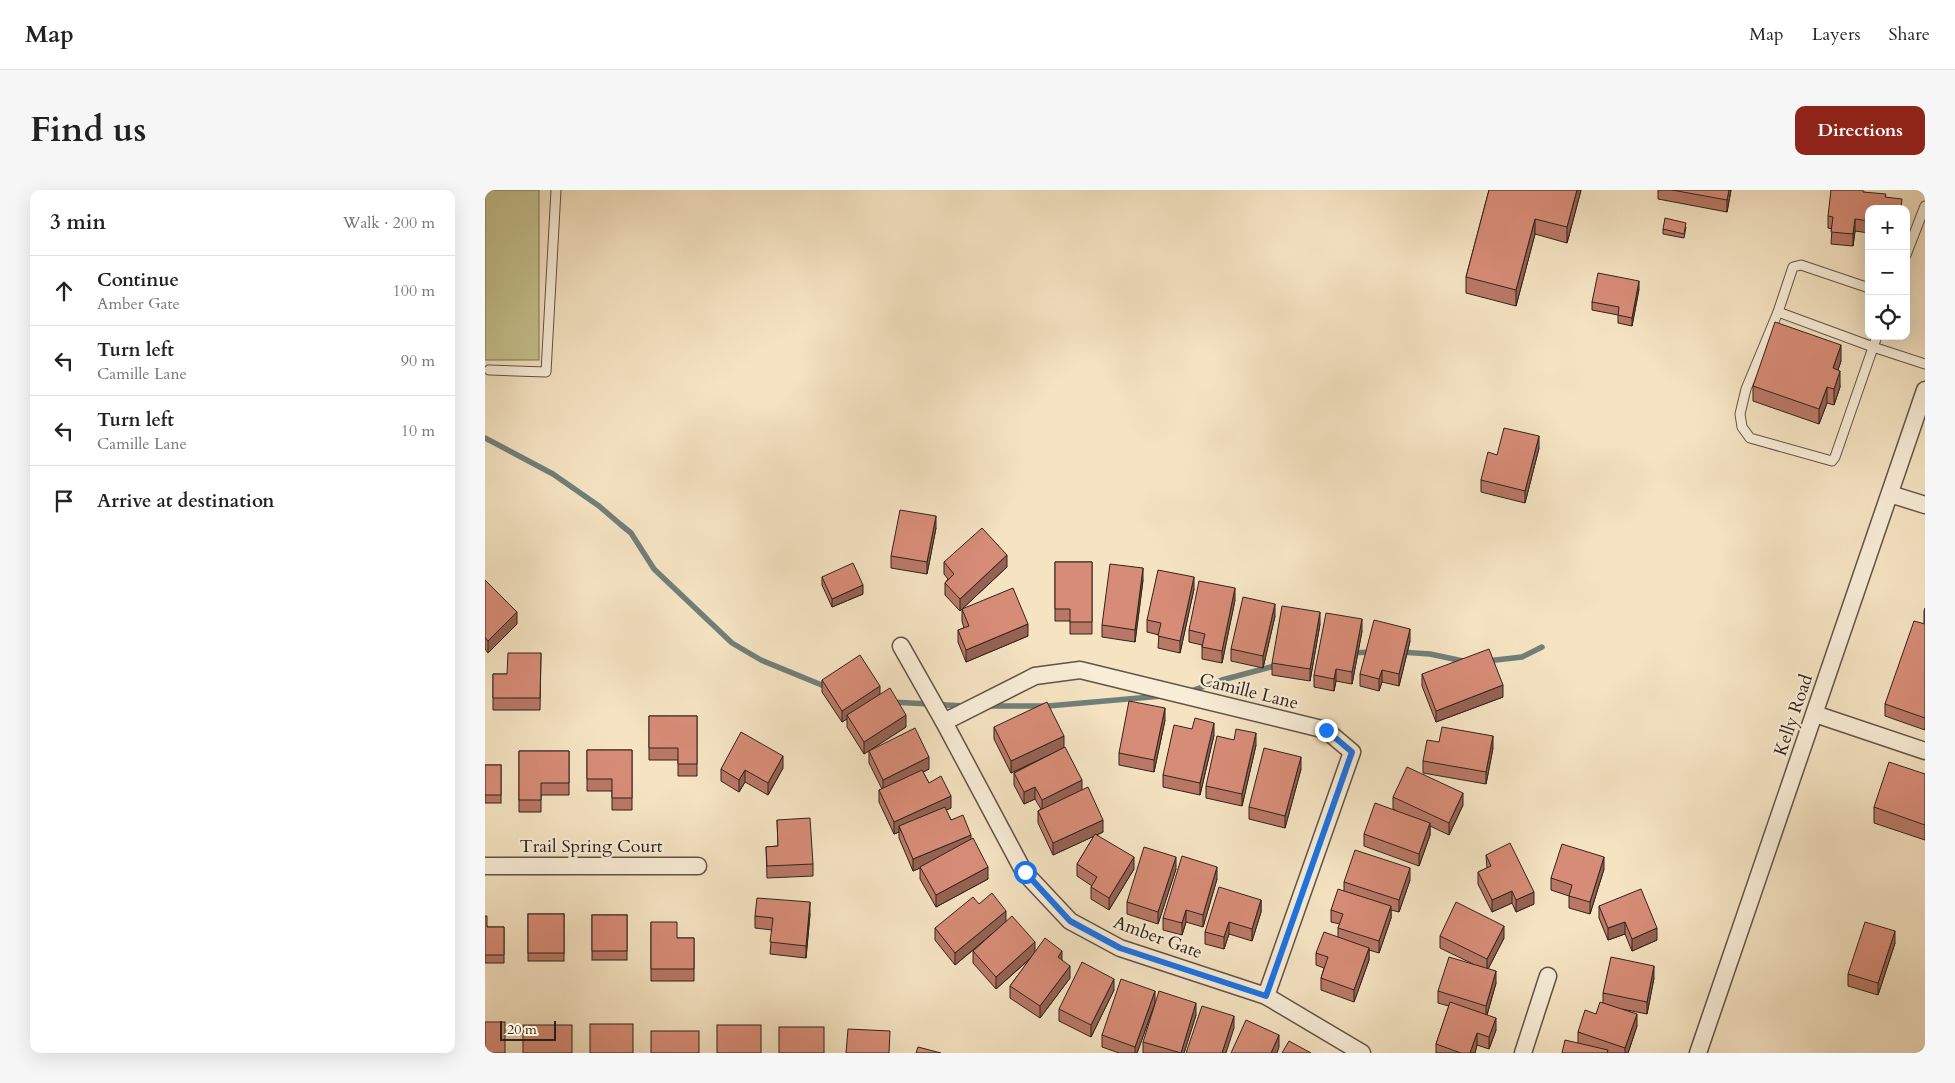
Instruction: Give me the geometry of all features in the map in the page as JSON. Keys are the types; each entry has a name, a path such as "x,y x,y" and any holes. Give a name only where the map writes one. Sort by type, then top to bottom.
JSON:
{"street":[{"name":"Kelly Road","path":"1698,1053 1925,390"},
{"path":"1890,494 1925,505"},
{"name":"Amber Gate","path":"901,646 1025,872 1070,921 1120,948 1266,996 1362,1053"},
{"name":"Camille Lane","path":"944,722 1035,676 1080,670 1326,730 1352,752 1266,996"},
{"path":"1815,714 1925,751"},
{"name":"Trail Spring Court","path":"485,866 698,866"},
{"path":"1523,1053 1548,976"}],"lane":[{"path":"489,370 546,372 556,190"},
{"path":"1908,250 1925,206"},
{"path":"1865,287 1801,265 1793,268 1778,312 1746,389 1740,414 1742,427 1750,438 1831,461 1835,457 1876,340"},
{"path":"1778,312 1925,364"}],"shaded area":[{"path":"485,190 539,190 539,360 485,360"}],"building":[{"path":"1489,190 1577,190 1567,227 1535,219 1516,290 1466,277"},
{"path":"1672,190 1729,190 1727,200"},
{"path":"1831,190 1863,190 1863,192 1886,194 1885,197 1902,199 1901,205 1865,205 1865,220 1855,219 1853,234 1831,232 1833,217 1828,216"},
{"path":"1665,218 1686,223 1684,234 1663,229"},
{"path":"1598,273 1639,281 1632,318 1618,315 1619,307 1592,302"},
{"path":"1775,322 1841,345 1833,368 1840,371 1834,389 1827,387 1819,409 1753,386"},
{"path":"1504,428 1539,436 1525,491 1481,480 1488,452 1497,455"},
{"path":"900,510 936,516 927,562 891,556"},
{"path":"982,528 1007,555 960,599 945,583 954,574 944,562"},
{"path":"1055,562 1092,562 1092,622 1070,622 1070,609 1055,609"},
{"path":"853,563 863,585 832,599 822,577"},
{"path":"1110,564 1143,568 1135,630 1102,625"},
{"path":"1158,570 1194,577 1180,641 1158,636 1161,623 1147,620"},
{"path":"485,580 517,612 488,641 485,637"},
{"path":"1199,581 1235,588 1222,651 1202,647 1205,634 1189,630"},
{"path":"1013,588 1028,624 966,650 958,630 969,626 962,609"},
{"path":"1243,597 1275,604 1263,656 1231,649"},
{"path":"1282,606 1320,612 1310,669 1272,663"},
{"path":"1326,613 1362,619 1352,672 1336,669 1334,679 1314,675"},
{"path":"1374,620 1410,629 1399,674 1382,670 1379,679 1360,674"},
{"path":"1914,621 1925,624 1925,718 1885,704"},
{"path":"1489,649 1503,685 1436,711 1422,674"},
{"path":"508,653 541,653 540,698 493,698 493,674 507,674"},
{"path":"860,655 880,686 842,711 822,680"},
{"path":"890,688 906,715 864,742 847,715"},
{"path":"1129,701 1165,708 1154,760 1119,753"},
{"path":"1047,702 1064,736 1011,761 994,727"},
{"path":"649,716 697,716 697,764 678,764 678,748 649,748"},
{"path":"1195,718 1214,723 1200,783 1163,775 1174,725 1192,729"},
{"path":"1442,727 1493,736 1486,772 1423,761 1427,740 1439,742"},
{"path":"915,728 929,757 883,780 869,751"},
{"path":"1236,729 1256,733 1242,794 1206,786 1217,736 1234,740"},
{"path":"741,732 783,756 768,783 745,770 739,780 721,769"},
{"path":"1065,747 1082,780 1042,800 1035,787 1024,792 1014,773"},
{"path":"1264,748 1301,757 1285,816 1249,807"},
{"path":"587,750 632,750 632,798 612,798 612,779 587,779"},
{"path":"519,751 569,751 569,783 541,783 541,800 519,800"},
{"path":"1889,762 1925,774 1925,825 1874,807"},
{"path":"485,765 501,765 501,795 485,795"},
{"path":"1407,767 1463,793 1449,823 1393,797"},
{"path":"922,770 929,783 941,776 951,796 894,822 879,790"},
{"path":"1088,787 1103,820 1053,843 1038,811"},
{"path":"1375,803 1430,823 1419,854 1364,834"},
{"path":"945,807 951,820 963,815 971,835 913,859 899,826"},
{"path":"810,818 813,864 767,866 766,847 778,846 777,820"},
{"path":"1095,834 1134,857 1109,898 1091,887 1097,877 1077,864"},
{"path":"973,838 988,867 936,895 920,867"},
{"path":"1510,843 1534,892 1516,900 1512,891 1492,900 1478,872 1491,866 1486,855"},
{"path":"1562,844 1604,857 1590,902 1569,896 1572,885 1551,878"},
{"path":"1144,847 1176,857 1158,912 1127,902"},
{"path":"1355,850 1410,868 1399,900 1344,882"},
{"path":"1182,856 1217,867 1203,915 1186,910 1182,923 1163,918"},
{"path":"1219,887 1261,900 1252,929 1229,922 1224,937 1205,932"},
{"path":"1338,889 1391,906 1379,941 1338,928 1343,914 1331,910"},
{"path":"1641,889 1657,928 1632,939 1625,922 1608,928 1599,906"},
{"path":"992,893 1006,911 955,953 935,928 973,897 979,904"},
{"path":"757,898 810,902 806,946 770,942 773,918 755,916"},
{"path":"1456,902 1504,926 1487,959 1440,936"},
{"path":"528,914 564,914 564,953 528,953"},
{"path":"592,915 627,915 627,951 592,951"},
{"path":"485,916 487,916 487,927 504,927 504,955 485,955"},
{"path":"1012,916 1035,942 996,977 973,951"},
{"path":"651,922 677,922 677,938 694,938 694,969 651,969"},
{"path":"1865,922 1895,931 1878,983 1848,974"},
{"path":"1324,932 1369,948 1354,990 1321,978 1328,957 1316,953"},
{"path":"1045,938 1062,951 1058,957 1070,966 1040,1006 1010,986"},
{"path":"1449,957 1496,971 1486,1006 1438,991"},
{"path":"1611,957 1654,966 1647,1002 1603,993"},
{"path":"1082,962 1114,979 1091,1025 1059,1009"},
{"path":"1121,979 1155,991 1135,1047 1102,1035"},
{"path":"1159,991 1196,1003 1181,1053 1143,1042"},
{"path":"1450,1002 1496,1018 1489,1037 1477,1033 1470,1053 1461,1053 1436,1044"},
{"path":"1600,1002 1637,1014 1625,1048 1578,1032 1585,1010 1596,1014"},
{"path":"1202,1006 1234,1016 1222,1053 1186,1053"},
{"path":"1246,1020 1279,1035 1271,1053 1231,1053"},
{"path":"485,1022 505,1022 505,1053 485,1053"},
{"path":"590,1024 633,1024 633,1053 590,1053"},
{"path":"523,1025 572,1025 572,1053 523,1053"},
{"path":"717,1025 761,1025 761,1053 717,1053"},
{"path":"779,1027 824,1027 824,1053 779,1053"},
{"path":"848,1029 890,1031 889,1053 846,1053"},
{"path":"651,1031 699,1031 699,1053 651,1053"},
{"path":"1565,1040 1608,1050 1607,1053 1562,1053"},
{"path":"1289,1041 1311,1053 1282,1053"},
{"path":"918,1047 941,1053 916,1053"}],"waterway":[{"path":"485,438 553,474 599,506 631,533 654,569 732,643 761,660 829,688"},
{"path":"1487,661 1522,657 1542,647"},
{"path":"1350,653 1371,652"},
{"path":"1400,652 1430,654 1463,661"},
{"path":"1188,692 1222,680 1278,665"},
{"path":"987,706 1048,706 1162,696"},
{"path":"892,702 965,706"}],"route":[{"path":"1025,872 1070,921 1120,948 1266,996 1352,752 1326,730"}]}
